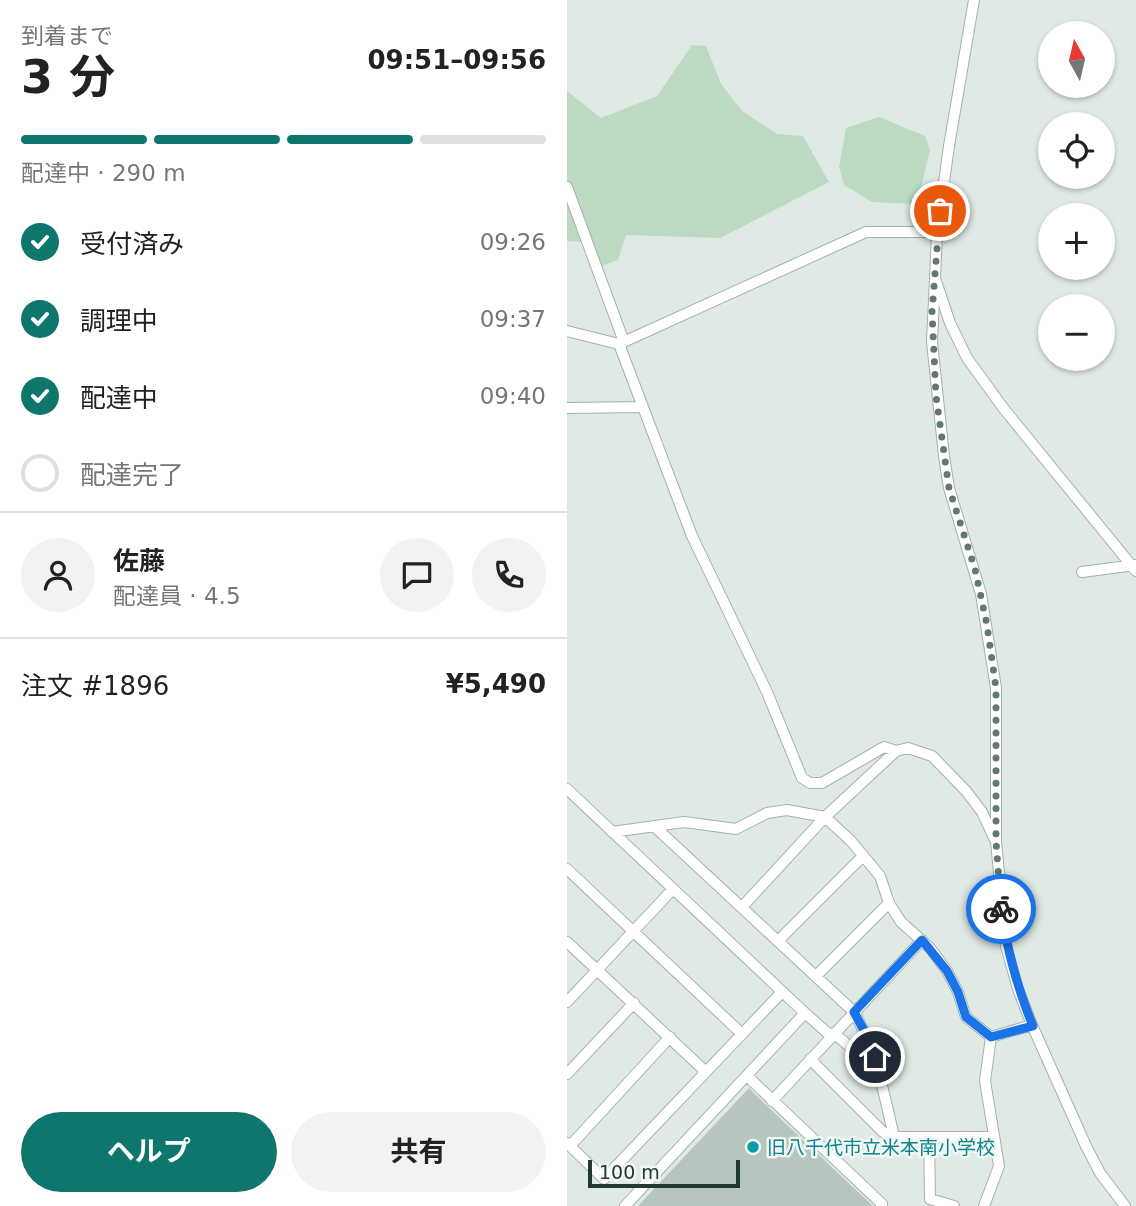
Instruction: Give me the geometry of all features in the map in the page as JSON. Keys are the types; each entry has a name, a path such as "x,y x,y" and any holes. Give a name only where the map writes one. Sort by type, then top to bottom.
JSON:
{"street":[{"path":"974,0 937,232 932,342 944,456 949,488 981,594 996,688 996,841 1006,946 1018,989 1033,1026 1100,1173 1125,1206"},
{"path":"567,187 643,407 692,537 767,692 802,778 810,783 822,783 884,747 896,751"},
{"path":"567,331 622,343 866,232 937,232"},
{"path":"935,278 950,323 967,358 1004,409 1134,567"},
{"path":"567,408 643,407"},
{"path":"1082,572 1134,567"},
{"path":"742,907 825,817 896,751 908,748 932,756 982,812 996,841"},
{"path":"567,789 804,1013 860,1056 876,1063"},
{"path":"612,832 684,822 736,829 767,813 787,810 825,817 880,876 889,903 901,922 922,940 947,971 958,992 966,1017 991,1037"},
{"path":"654,826 854,1012 868,1038 894,1137"},
{"path":"778,941 863,856"},
{"path":"567,869 742,1034"},
{"path":"567,1002 673,889"},
{"path":"816,976 889,903"},
{"path":"772,1101 922,940"},
{"path":"567,942 706,1072"},
{"path":"670,1037 568,1144 604,1179 782,992"},
{"path":"567,1074 634,1003"},
{"path":"625,1206 804,1013"},
{"path":"991,1037 1033,1026"},
{"path":"984,1206 999,1166 985,1081 991,1037"},
{"path":"810,1059 883,1132 894,1137 994,1137"},
{"path":"747,1076 882,1204 881,1206"},
{"path":"929,1137 930,1199 954,1206"}],"green space":[{"path":"692,45 706,46 721,84 742,111 777,134 803,136 829,182 720,238 626,235 618,260 602,266 590,262 584,242 567,241 567,91 601,118 657,96"},
{"path":"879,117 925,136 930,150 917,204 872,202 844,185 839,167 846,128"}],"building":[{"name":"旧八千代市立米本南小学校","path":"749,1088 767,1106 873,1206 638,1206"}],"way so far":[{"path":"940,211 932,312 936,396 949,488 981,594 996,688 996,841 1001,909"}],"place":[{"name":"旧八千代市立米本南小学校","path":"753,1147"}],"route":[{"path":"875,1057 854,1012 922,940 947,971 958,992 966,1017 991,1037 1033,1026 1018,989 1006,946 1001,909"}]}
